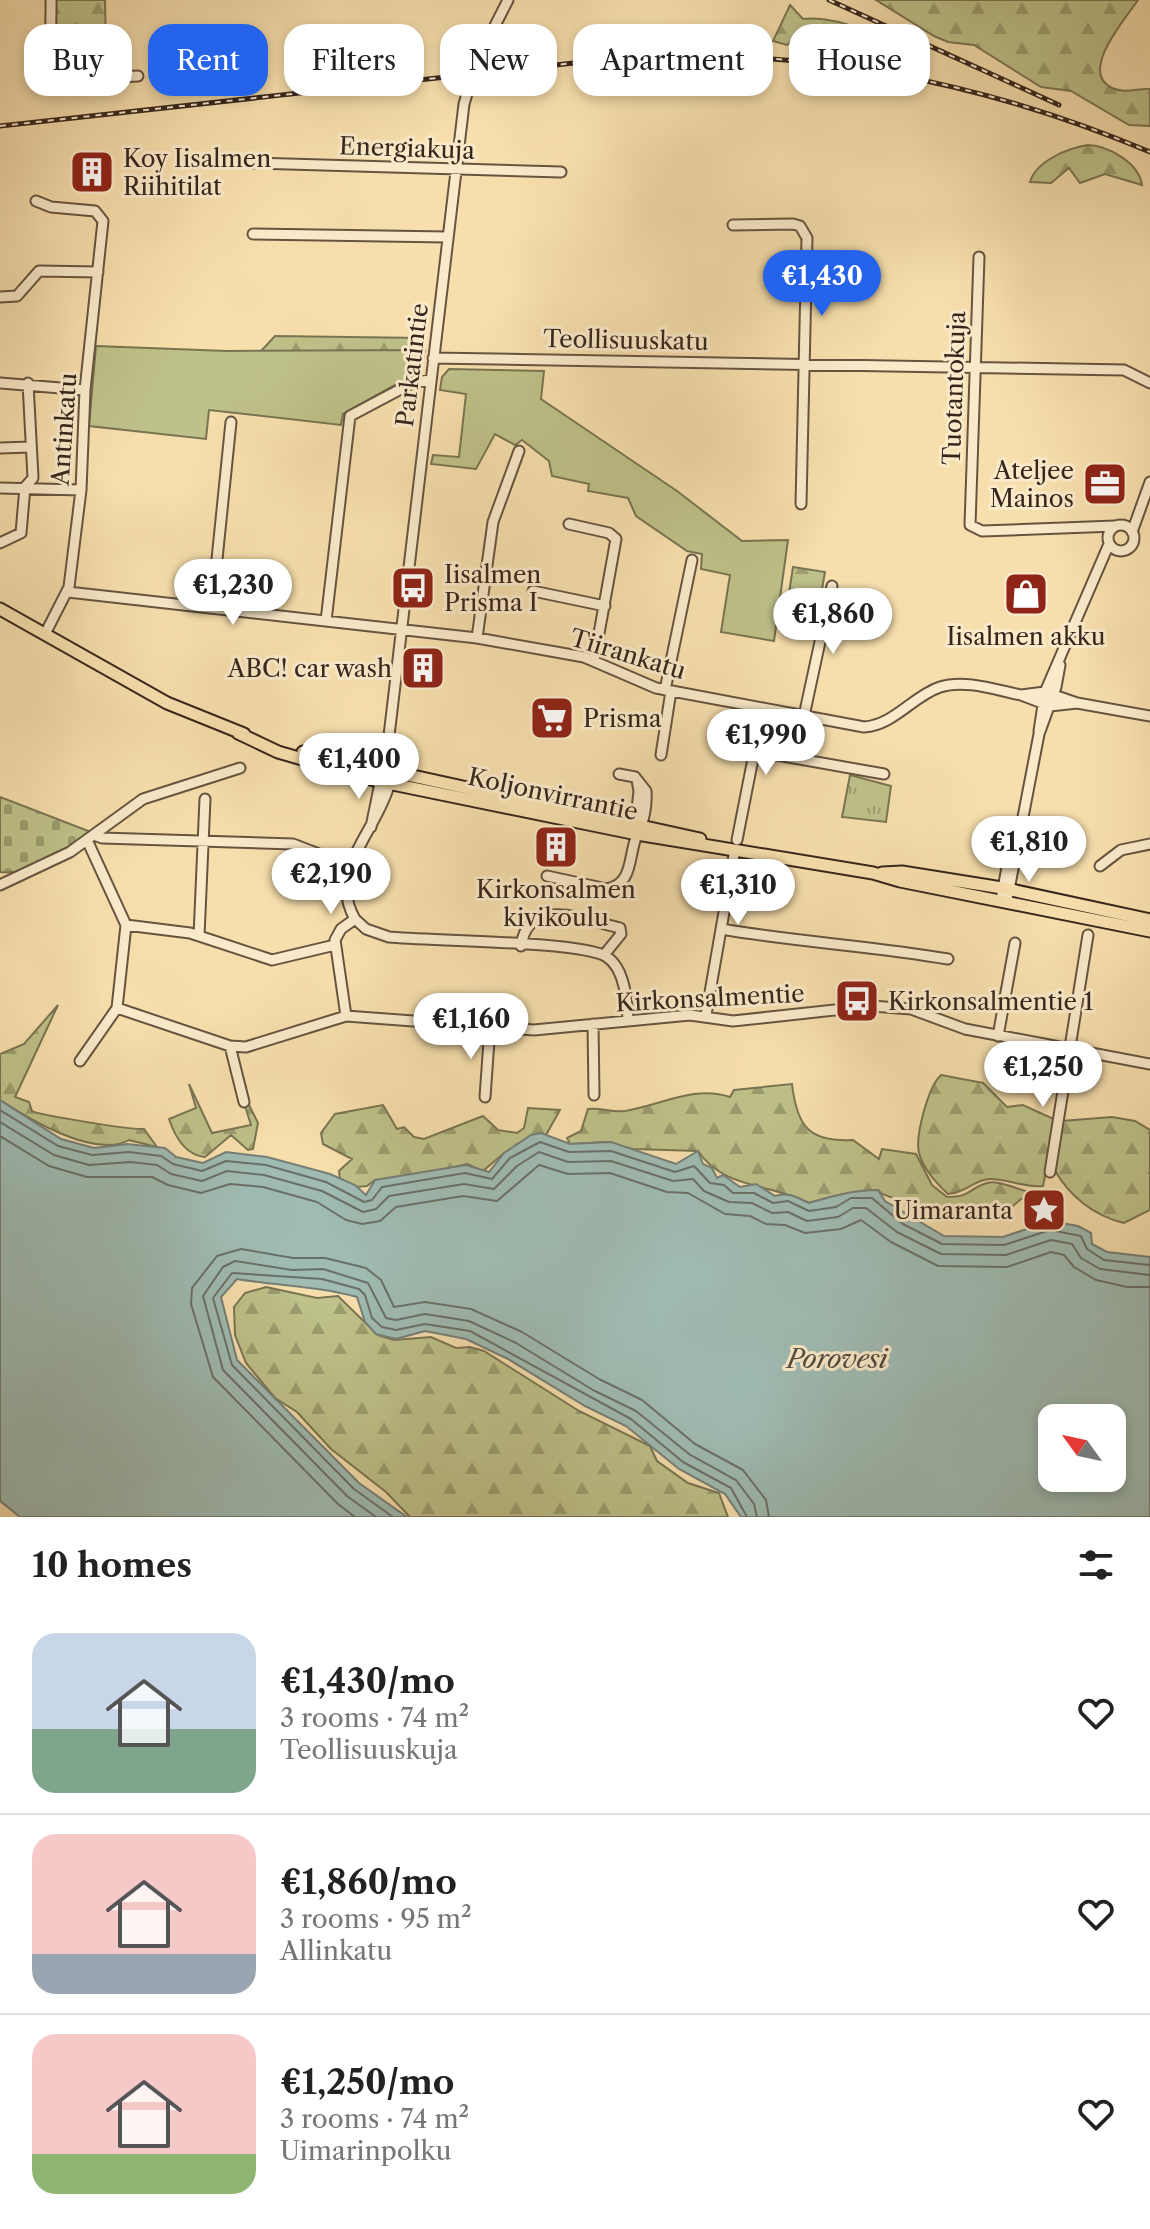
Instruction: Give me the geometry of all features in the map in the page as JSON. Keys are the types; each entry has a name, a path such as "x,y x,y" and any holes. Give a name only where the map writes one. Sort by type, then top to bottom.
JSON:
{"main road":[{"name":"Koljonvirrantie","path":"0,609 167,703 278,752 385,777 723,846 873,873 900,881 1006,893"},
{"path":"1006,893 1150,920"},
{"path":"1006,893 1150,931"}],"street":[{"path":"51,0 55,64 66,75 73,79 138,76"},
{"name":"Parkatintie","path":"350,866 371,827 392,756 388,744 467,89 482,49 508,0"},
{"name":"Energiakuja","path":"253,163 561,172"},
{"name":"Antinkatu","path":"36,201 51,207 95,211 103,221 85,390 81,490 68,592 45,634"},
{"path":"733,225 793,224 804,231 805,364 801,504"},
{"path":"253,234 447,237"},
{"name":"Tuotantokuja","path":"979,257 969,520 972,528 982,531 1090,527"},
{"path":"0,297 17,296 39,271 98,272"},
{"name":"Teollisuuskatu","path":"433,358 1124,370 1150,383"},
{"path":"326,621 350,416 414,382 431,380"},
{"path":"0,383 85,390"},
{"path":"0,543 21,533 25,487 33,478 28,383"},
{"path":"212,608 231,422"},
{"path":"0,448 31,447"},
{"path":"477,638 493,522 512,463 519,451"},
{"path":"1096,581 1120,551 1131,545 1132,532 1150,482"},
{"path":"0,488 81,490"},
{"path":"1006,893 1045,705 1096,581 1109,540 1143,497"},
{"path":"569,524 609,533 616,539 594,661"},
{"path":"1090,527 1118,526 1132,532"},
{"path":"1090,527 1120,551"},
{"path":"661,755 668,690 692,560"},
{"path":"804,716 832,586"},
{"path":"533,591 605,606"},
{"name":"Tiirankatu","path":"68,592 477,638 594,661 624,677 668,690 870,727 933,690 955,684 1021,695 1045,705"},
{"path":"1050,693 1077,703 1150,716"},
{"name":"Tiirankatu","path":"1021,695 1050,693"},
{"path":"1045,705 1077,703"},
{"path":"737,840 763,708"},
{"path":"754,751 884,774"},
{"path":"0,885 47,865 143,799 240,768"},
{"path":"547,876 607,889 616,887 627,876 646,791 635,777 619,774"},
{"path":"199,936 205,799"},
{"path":"90,838 293,844 350,866 344,893 355,919 366,929 389,937 604,955 618,972 628,1020"},
{"path":"80,1061 117,1008 126,925 90,838"},
{"path":"1100,866 1121,850 1150,844"},
{"path":"701,1015 734,855"},
{"path":"521,946 530,922 552,914 620,928 621,934 604,955"},
{"path":"346,1016 335,945 337,934 355,919"},
{"path":"126,925 199,936 272,960 335,945"},
{"path":"721,929 803,943 880,947 948,959"},
{"path":"1050,1172 1088,935"},
{"path":"998,1036 1015,943"},
{"name":"Kirkonsalmentie","path":"117,1008 230,1046 246,1047 346,1016 549,1029 701,1015 733,1021 854,1008 899,1008 998,1036 1150,1064"},
{"path":"593,1024 594,1095"},
{"path":"485,1097 490,1027"},
{"path":"230,1046 244,1102"}],"green space":[{"path":"54,0 105,0 106,24 55,24"},
{"path":"876,0 1138,0 1108,45 1100,70 1103,80 1117,90 1150,89 1150,126 1129,125 1071,91 1041,87 974,45 948,42 930,34 930,24 915,24"},
{"path":"790,5 803,19 845,24 789,24 789,43 773,41"},
{"path":"1088,145 1122,157 1140,177 1142,185 1105,174 1080,183 1069,168 1051,183 1030,182 1046,162 1062,152"},
{"path":"275,336 422,338 424,351 261,351"},
{"path":"96,346 227,351 425,350 420,371 343,414 341,425 209,410 206,439 89,426"},
{"path":"449,369 544,371 541,399 677,491 742,541 788,540 774,641 721,632 730,575 701,569 702,554 687,551 636,516 628,498 588,491 589,484 552,476 549,461 522,440 515,445 495,434 476,469 431,464 433,455 459,457 466,394 440,390 442,377"},
{"path":"793,567 825,572 818,612 787,606"},
{"path":"850,775 891,786 886,822 842,817"},
{"path":"0,797 91,832 37,866 0,872"},
{"path":"58,1005 15,1097 29,1102 32,1111 38,1113 144,1129 157,1147 129,1140 115,1145 81,1141 45,1126 0,1100 0,1054 24,1044"},
{"path":"941,1075 983,1083 1007,1107 1023,1105 1056,1120 1043,1186 990,1179 948,1194 939,1185 924,1164 918,1145 927,1100"},
{"path":"189,1084 212,1133 251,1125 245,1106 248,1103 258,1123 253,1149 248,1150 231,1135 205,1157 186,1149 169,1119 196,1108"},
{"path":"792,1084 802,1122 816,1135 853,1140 879,1159 882,1149 916,1154 932,1185 947,1197 965,1194 989,1183 1001,1183 1030,1192 1004,1213 973,1209 940,1215 878,1190 843,1194 809,1203 734,1179 708,1163 698,1151 633,1149 605,1142 570,1144 567,1138 581,1131 588,1109 625,1111 691,1095 704,1093 730,1097 734,1090"},
{"path":"383,1105 397,1129 404,1127 414,1137 424,1139 483,1116 498,1130 517,1133 524,1128 528,1108 560,1110 546,1135 504,1153 483,1171 467,1164 396,1180 375,1180 367,1186 356,1187 340,1180 339,1171 352,1159 323,1144 321,1133 335,1114"},
{"path":"1112,1117 1135,1121 1150,1130 1150,1210 1124,1223 1083,1204 1054,1169 1062,1121"},
{"path":"266,1287 317,1298 338,1296 378,1335 394,1340 431,1337 456,1348 470,1347 484,1351 579,1411 650,1446 657,1461 688,1483 719,1493 728,1517 410,1517 386,1492 331,1449 297,1412 275,1398 246,1363 235,1335 234,1307 245,1293"}],"water":[{"name":"Porovesi","path":"0,1100 61,1139 94,1148 127,1144 165,1148 176,1157 203,1163 226,1152 267,1157 330,1174 355,1185 366,1195 375,1180 466,1165 489,1172 504,1153 531,1135 541,1133 570,1144 611,1142 676,1164 698,1151 703,1164 712,1168 717,1178 723,1175 740,1187 756,1184 775,1196 789,1195 809,1203 852,1192 878,1190 885,1201 944,1236 1003,1237 1050,1221 1078,1226 1091,1233 1092,1244 1107,1252 1150,1257 1150,1517 741,1517 725,1494 679,1469 626,1426 585,1406 508,1359 466,1339 425,1331 396,1339 376,1334 365,1322 357,1297 237,1279 221,1297 237,1360 359,1483 407,1517 20,1517 0,1501"}],"railway":[{"path":"829,0 1059,105"},
{"path":"0,126 610,59 749,57 818,63 953,87 1085,126 1150,152"}],"place":[{"name":"Koy Iisalmen Riihitilat","path":"92,172"},
{"name":"Ateljee Mainos","path":"1105,484"},
{"name":"Iisalmen Prisma I","path":"413,588"},
{"name":"Iisalmen akku","path":"1026,594"},
{"name":"ABC! car wash","path":"423,668"},
{"name":"Prisma","path":"552,718"},
{"name":"Kirkonsalmen kivikoulu","path":"556,847"},
{"name":"Kirkonsalmentie 1","path":"857,1001"},
{"name":"Uimaranta","path":"1044,1210"}]}
